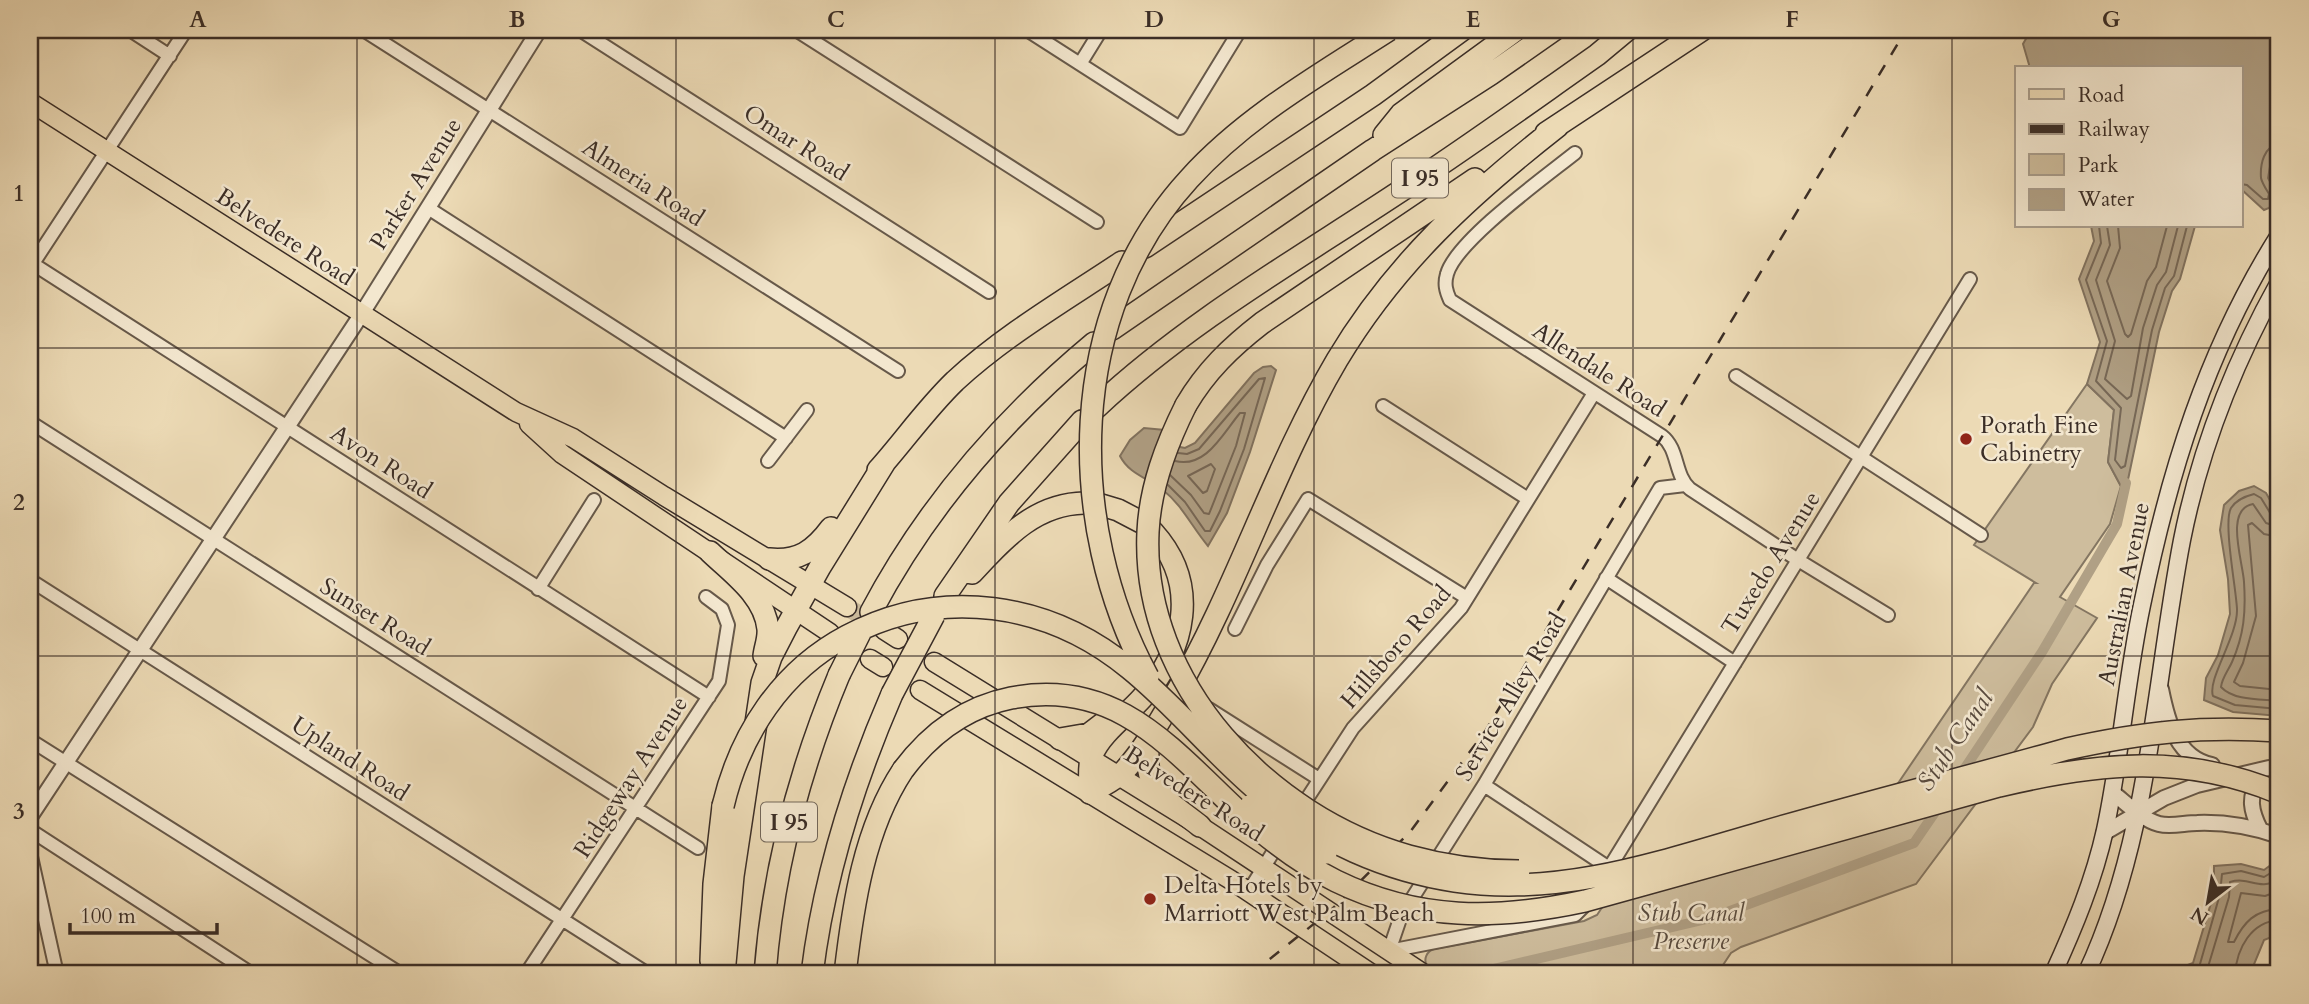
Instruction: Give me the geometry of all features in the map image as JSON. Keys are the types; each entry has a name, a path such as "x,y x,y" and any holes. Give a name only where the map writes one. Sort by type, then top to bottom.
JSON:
{"highway":[{"path":"1389,30 1276,103 1220,147 1176,193 1152,228 1131,267 1113,313 1098,366 1090,440 1095,521 1105,568 1120,617 1149,680 1202,758 1266,817 1301,840 1361,870 1400,884 1436,892 1518,899 1578,894 1687,872"},
{"path":"1145,247 1373,95 1462,30"},
{"path":"1373,150 1401,114 1516,30"},
{"name":"I 95","path":"1112,329 1373,150 1555,30"},
{"name":"I 95","path":"812,974 821,913 840,834 861,769 892,694 941,605 1010,503 1090,414 1142,366 1206,318 1398,193 1597,55 1628,30"},
{"path":"1702,30 1503,160 1262,323 1234,345 1212,367 1186,405 1166,448 1150,514 1149,570 1160,624 1180,673 1210,720 1238,752 1289,797 1325,820 1385,848 1431,862 1500,871 1548,870 1756,834"},
{"path":"1090,793 1129,766 1152,733 1207,635 1310,410 1362,322 1402,269 1446,221 1507,166 1558,126"},
{"path":"769,559 792,559 815,548 931,406 969,369 1015,333 1122,262"},
{"path":"871,612 889,580 943,500 984,450 1039,392 1094,343"},
{"path":"762,683 775,648 810,584 886,461"},
{"path":"941,605 1007,536 1050,509 1091,504 1118,510 1147,527 1173,561 1179,579 1182,607 1175,645 1146,693 1104,738 1091,758 1090,793"},
{"path":"710,552 750,591 763,610 768,629 733,876 724,974"},
{"path":"711,974 714,884 723,806 732,775 750,732 777,692 809,660 838,641 892,617 925,608 961,606 998,609 1034,617 1067,629 1097,645 1142,678 1237,773 1281,809 1349,849 1401,869 1471,883 1544,884 1638,868 2067,749 2125,737 2208,728 2279,731"},
{"name":"I 95","path":"765,974 770,919 786,836 809,755 839,675 861,631"},
{"path":"1060,740 1084,736 1099,729 1161,672"},
{"path":"845,974 853,918 870,843 887,796 903,770 930,740 965,714 1005,699 1035,695 1063,695 1104,704 1140,723 1174,749 1254,825 1284,849 1335,881 1390,902 1455,914 1515,913 1585,901 1640,888 1687,872 1999,786 2102,766 2154,764 2197,769 2279,793"},
{"path":"1152,733 1147,756 1151,782 1162,796 1200,826"}],"main road":[{"name":"Belvedere Road","path":"30,102 516,412 573,438 847,607"},
{"name":"Australian Avenue","path":"2053,974 2077,920 2104,833 2113,793 2141,606 2179,452 2215,354 2279,235"},
{"name":"Australian Avenue","path":"2086,974 2111,915 2138,812 2182,540 2203,459 2236,369 2279,282"},
{"name":"Belvedere Road","path":"516,412 562,454 830,633"},
{"name":"Belvedere Road","path":"934,662 1200,826 1424,974"},
{"path":"920,690 1249,891 1372,974"}],"street":[{"path":"130,30 170,56"},
{"path":"31,265 186,30"},
{"name":"Parker Avenue","path":"30,817 213,539 225,535 232,528 237,519 239,501 361,315 539,30"},
{"name":"Omar Road","path":"580,30 989,292"},
{"path":"796,30 1097,222"},
{"path":"1027,30 1180,128 1240,30"},
{"path":"1080,64 1101,30"},
{"name":"Almeria Road","path":"365,31 898,371"},
{"name":"Allendale Road","path":"1575,153 1470,239 1447,272 1445,289 1450,300 1667,440 1685,485"},
{"path":"428,208 786,438"},
{"name":"Avon Road","path":"31,265 709,697"},
{"name":"Tuxedo Avenue","path":"1389,951 1575,915 1586,905 1970,279"},
{"path":"1736,376 1981,535"},
{"name":"Hillsboro Road","path":"1249,891 1353,728 1453,618 1467,598 1594,393"},
{"path":"1383,407 1528,499"},
{"path":"768,461 807,410"},
{"name":"Sunset Road","path":"30,422 698,848"},
{"path":"1685,485 1798,560 1888,615"},
{"name":"Service Alley Road","path":"1389,951 1399,921 1660,488 1685,485"},
{"path":"1235,629 1267,565 1308,499 1467,598"},
{"path":"538,589 594,500"},
{"path":"1606,579 1735,663"},
{"name":"Upland Road","path":"30,580 648,974"},
{"name":"Ridgeway Avenue","path":"526,974 719,681 729,625 722,609 706,597"},
{"path":"2159,680 2167,718 2179,743 2190,757 2221,766 2274,768"},
{"path":"1205,706 1319,779"},
{"path":"30,740 401,974"},
{"path":"2104,833 2157,801 2197,785 2274,768"},
{"path":"2260,829 2252,812 2251,793 2258,780 2274,768"},
{"path":"1483,785 1609,868"},
{"path":"2113,793 2160,825 2199,823 2260,829 2279,835"},
{"path":"30,830 252,974"},
{"path":"30,852 57,974"}],"green space":[{"name":"Stub Canal Preserve","path":"2087,384 2114,410 2108,462 2121,486 2110,524 2060,597 2097,618 2052,684 2033,727 1916,884 1741,947 1731,953 1717,974 1438,974 1427,966 1426,956 1434,949 1584,921 1597,915 1603,906 1867,829 2036,583 1974,545"}],"water":[{"path":"2031,30 2279,30 2279,148 2272,155 2268,178 2278,196 2269,208 2264,210 2242,190 2242,66 2029,66 2023,44"},
{"path":"2091,228 2194,228 2180,279 2172,291 2159,332 2125,494 2108,462 2114,410 2087,384 2100,342 2079,279 2094,241"},
{"path":"1271,366 1276,370 1250,452 1227,513 1208,546 1170,496 1134,472 1120,456 1130,440 1144,428 1165,430 1180,447 1185,448 1195,443 1254,373 1263,367"},
{"path":"2254,486 2266,493 2279,516 2279,716 2233,712 2204,700 2206,678 2218,655 2230,614 2228,579 2220,530 2224,505 2239,491"},
{"path":"2279,859 2279,934 2264,940 2250,974 2164,974 2193,963 2214,893 2214,866 2241,864 2264,870"}],"waterway":[{"name":"Stub Canal","path":"1959,777 2042,652 2117,524 2126,483"},
{"name":"Stub Canal","path":"1472,974 1711,918 1914,843 1940,805"}],"tunnel":[{"path":"847,607 881,628"}],"railway":[{"path":"1251,974 1330,911 1410,832 1486,730 1906,30"}],"place":[{"name":"Porath Fine Cabinetry","path":"1966,439"},
{"name":"Delta Hotels by Marriott West Palm Beach","path":"1150,899"}]}
